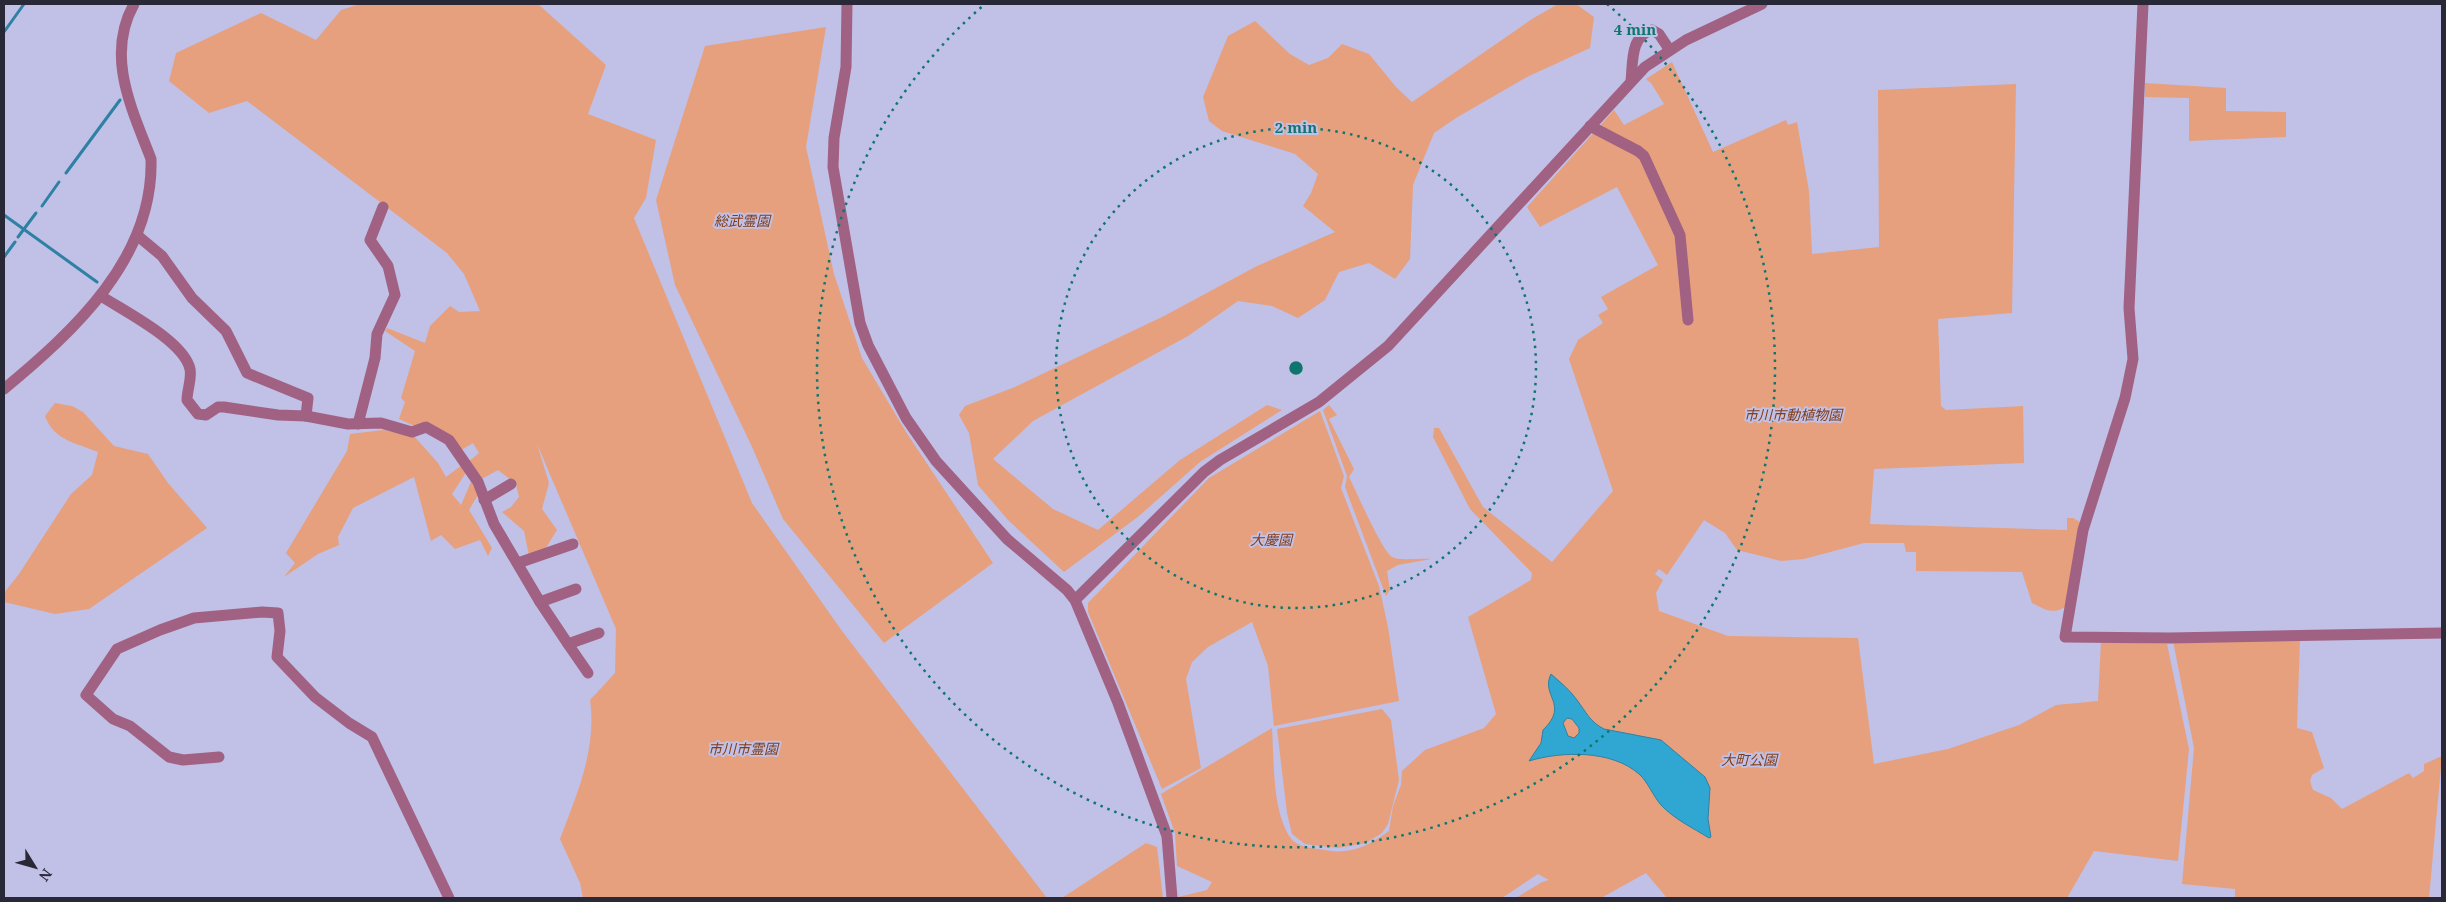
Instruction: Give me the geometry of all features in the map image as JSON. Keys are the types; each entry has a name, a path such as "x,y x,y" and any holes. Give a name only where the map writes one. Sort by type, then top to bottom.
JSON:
{"street":[{"path":"4,389 42,357 101,296 138,236 151,181 151,159 122,80 121,50 125,26 134,4"},
{"path":"847,4 846,67 834,138 833,167 859,316 868,345 906,418 936,461 1007,539 1055,579 1075,600 1118,703 1167,836 1172,898"},
{"path":"1075,600 1204,472 1319,402 1388,346 1645,67 1669,50 1762,4"},
{"path":"2143,4 2129,308 2133,359 2125,398 2083,530 2066,637 2170,638 2442,634"},
{"path":"1631,81 1635,46 1641,35 1652,30 1656,32 1669,50"},
{"path":"1590,126 1644,156 1680,236 1688,320"},
{"path":"358,424 375,358 377,334 395,295 388,266 370,240 383,207"},
{"path":"138,236 162,256 192,298 226,331 247,373 308,398 306,416"},
{"path":"101,296 143,322 183,355 190,368 187,400 198,414 206,415 218,407 224,407 358,424 381,423 412,432 430,428 449,440 478,482 494,524 540,602 588,672"},
{"path":"484,500 511,484"},
{"path":"518,563 573,544"},
{"path":"540,602 576,590"},
{"path":"219,757 183,760 169,757 130,726 113,719 86,695 117,650 160,630 194,618 262,612 278,613 280,631 278,657 315,697 349,723 372,737 449,898"},
{"path":"568,644 599,633"}],"green space":[{"name":"市川市霊園","path":"360,4 538,4 606,65 588,114 656,140 646,198 634,218 752,503 842,631 1047,898 583,898 580,883 560,839 579,788 588,754 591,736 590,700 615,673 616,629 537,444 549,483 542,509 557,530 544,551 529,556 524,531 502,512 511,507 519,497 516,484 498,470 480,480 468,462 479,453 473,443 461,450 455,440 425,421 419,428 399,419 405,402 401,398 415,351 385,331 387,328 425,343 430,326 450,306 459,312 480,311 464,274 447,253 247,101 209,113 169,81 176,53 261,13 316,40 341,10"},
{"path":"1558,4 1576,4 1594,17 1590,48 1527,77 1456,118 1434,133 1413,185 1410,259 1395,279 1369,263 1339,272 1325,300 1298,318 1272,306 1238,301 1188,336 1033,421 993,459 1053,509 1098,530 1180,460 1267,405 1282,410 1200,462 1139,516 1064,572 1008,520 978,485 969,433 959,415 965,406 1015,387 1164,316 1257,266 1335,232 1303,206 1311,193 1318,174 1295,154 1222,131 1209,121 1203,97 1228,36 1255,21 1290,54 1309,65 1328,58 1342,44 1369,54 1396,87 1412,102 1532,19"},
{"name":"総武霊園","path":"826,27 806,147 834,274 862,358 906,432 993,563 884,643 783,519 753,449 675,285 656,200 705,46"},
{"name":"大町公園","path":"1672,62 1713,152 1786,120 1788,125 1797,122 1809,191 1812,254 1879,247 1878,90 2016,84 2012,313 1938,319 1941,406 1946,410 2023,406 2024,463 1874,469 1870,524 2067,530 2067,518 2073,518 2080,522 2065,607 2056,611 2045,609 2032,603 2022,572 1916,571 1916,552 1906,552 1904,543 1864,543 1804,559 1781,561 1737,550 1725,533 1704,520 1667,575 1659,569 1655,574 1663,580 1656,593 1659,611 1728,636 1858,638 1874,764 1948,749 2019,725 2056,705 2098,701 2101,642 2167,644 2189,749 2178,861 2094,851 2067,898 1667,898 1646,873 1601,898 1516,898 1542,882 1549,880 1538,874 1502,898 1174,898 1207,890 1212,882 1177,866 1175,833 1161,794 1272,728 1277,799 1284,826 1290,837 1293,841 1306,847 1342,851 1359,848 1389,831 1393,806 1401,785 1402,771 1425,750 1484,728 1496,714 1468,617 1531,580 1532,573 1470,509 1433,437 1434,428 1439,428 1483,507 1552,562 1613,491 1569,359 1578,340 1603,323 1598,315 1608,309 1601,297 1658,265 1617,187 1540,227 1527,207 1614,110 1624,125 1664,104 1651,83 1646,79"},
{"path":"2145,83 2226,88 2226,111 2286,112 2286,137 2189,141 2189,98 2145,97"},
{"path":"55,403 72,406 83,412 114,446 148,454 168,483 207,528 89,609 55,614 4,602 4,593 19,574 71,494 92,475 98,452 67,440 54,431 45,416"},
{"path":"1329,405 1337,415 1329,419 1354,469 1349,477 1382,544 1392,557 1395,558 1431,559 1398,565 1387,571 1390,590 1386,596 1345,487 1347,476 1323,410"},
{"name":"大慶園","path":"1320,411 1344,476 1341,488 1379,586 1388,627 1399,701 1274,726 1268,666 1252,622 1208,647 1192,662 1186,679 1201,768 1162,789 1088,612 1088,603 1209,478"},
{"path":"383,430 414,436 438,463 446,477 462,465 467,471 452,494 461,505 471,482 479,493 469,510 492,548 488,556 480,540 455,549 441,535 431,541 414,477 353,508 338,537 339,545 318,554 284,577 295,563 286,553 347,451 350,434"},
{"path":"2300,639 2297,728 2312,732 2324,768 2312,775 2310,781 2313,790 2331,798 2342,809 2409,773 2413,778 2424,771 2424,764 2442,756 2429,898 2235,898 2235,889 2182,884 2194,748 2173,641"},
{"path":"1382,709 1391,720 1399,780 1388,824 1382,833 1366,843 1338,848 1305,844 1292,834 1287,813 1277,729"},
{"path":"1146,843 1157,847 1163,898 1062,898"}],"water":[{"path":"1551,674 1565,686 1599,726 1604,729 1661,740 1705,777 1710,788 1708,819 1711,837 1709,838 1672,815 1661,805 1639,774 1615,760 1571,754 1529,761 1541,743 1543,730 1551,721 1554,713 1549,682","holes":["1567,718 1572,719 1579,728 1579,733 1574,738 1568,736 1563,723"]}],"waterway":[{"path":"4,32 24,4"},
{"path":"66,173 120,100"},
{"path":"42,206 59,182"},
{"path":"18,237 36,213"},
{"path":"4,215 97,282"},
{"path":"4,257 15,242"}],"park label":[{"name":"市川市動植物園","path":"1793,415"}]}
